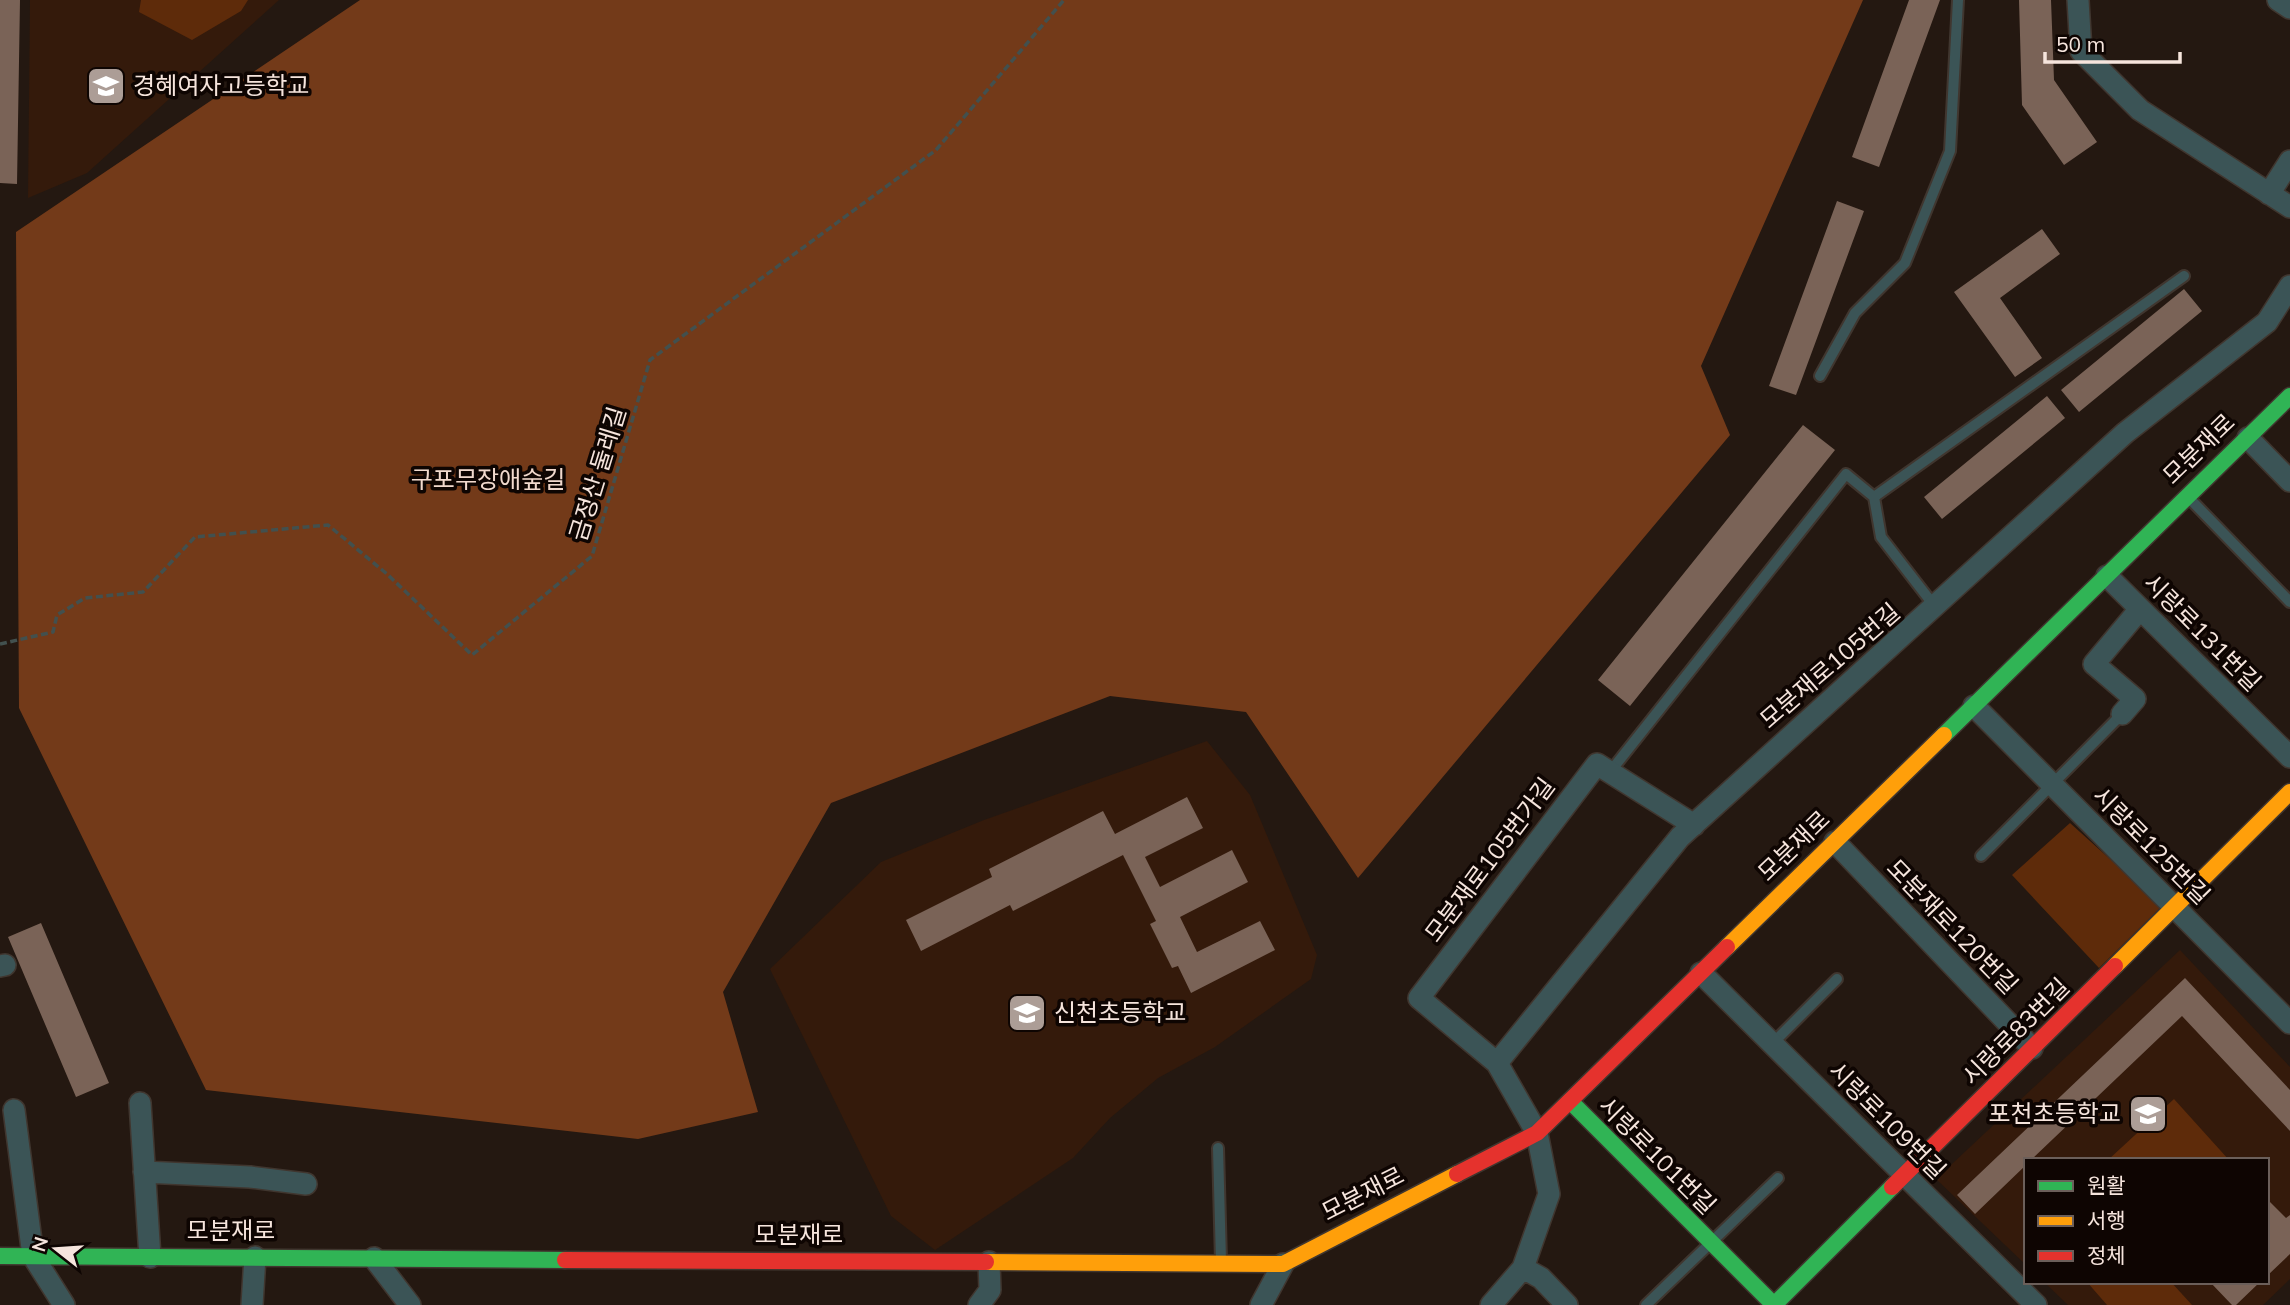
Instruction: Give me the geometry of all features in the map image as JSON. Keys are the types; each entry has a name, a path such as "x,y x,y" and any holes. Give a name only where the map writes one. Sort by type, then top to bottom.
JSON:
{"street":[{"path":"2078,0 2081,51 2140,110 2290,207"},
{"path":"2278,0 2290,8"},
{"path":"2269,194 2290,161"},
{"name":"모분재로105번길","path":"1497,1063 1680,837 1826,702 1936,608 2125,433 2267,322 2290,286"},
{"name":"모분재로","path":"0,1256 1283,1264 1537,1133 2290,397"},
{"path":"2248,438 2290,481"},
{"name":"시랑로131번길","path":"2107,576 2290,757"},
{"path":"2122,714 2135,699 2094,664 2140,609"},
{"name":"시랑로125번길","path":"1974,706 2290,1023"},
{"name":"모분재로105번가길","path":"1497,1063 1419,998 1597,764 1610,772"},
{"path":"1610,772 1694,825"},
{"name":"시랑로83번길","path":"1773,1305 2290,792"},
{"name":"모분재로120번길","path":"1835,842 2032,1048"},
{"name":"시랑로109번길","path":"1701,973 2036,1305"},
{"path":"1491,1305 1524,1268 1549,1194 1537,1133 1497,1063"},
{"name":"시랑로101번길","path":"1570,1101 1773,1305"},
{"path":"140,1103 150,1257"},
{"path":"14,1110 33,1256 64,1305"},
{"name":"모분재로","path":"144,1172 250,1177 306,1184"},
{"path":"252,1305 255,1257"},
{"path":"374,1258 410,1305"},
{"path":"979,1305 990,1290 989,1262"},
{"path":"1261,1305 1283,1264"},
{"path":"1524,1268 1541,1278 1567,1305"}],"lane":[{"path":"1820,376 1855,313 1905,262 1950,151 1958,0"},
{"path":"1874,497 2184,276"},
{"path":"1610,772 1846,474 1874,497 1881,537 1936,608"},
{"path":"2188,496 2290,602"},
{"path":"1981,856 2122,714"},
{"path":"1772,1044 1837,979"},
{"path":"1218,1148 1222,1264"},
{"path":"1711,1242 1778,1178"},
{"name":"시랑로101번길","path":"1646,1305 1711,1242"}],"path":[{"name":"금정산 둘레길","path":"0,644 53,632 57,615 85,598 143,592 195,537 327,526 387,574 472,655 592,556 650,360 936,150 1064,0"}],"shaded area":[{"name":"경혜여자고등학교","path":"30,0 279,0 87,173 28,198"},
{"path":"141,0 248,0 241,11 192,40 139,12"},
{"name":"신천초등학교","path":"1207,741 1250,795 1317,955 1311,979 1215,1047 1158,1078 1110,1118 1073,1158 935,1250 891,1216 770,969 881,862 984,820"},
{"path":"2070,823 2162,906 2099,968 2012,875"},
{"name":"포천초등학교","path":"2180,950 2290,1067 2290,1279 2263,1305 2068,1305 2046,1284 2269,1284 2269,1158 2024,1158 2024,1263 1936,1179"},
{"path":"2174,1099 2227,1158 2110,1158"},
{"path":"2089,1284 2173,1284 2192,1305 2107,1305"}],"green space":[{"name":"구포무장애숲길","path":"360,0 1863,0 1701,366 1730,435 1358,878 1246,712 1110,696 831,803 723,992 758,1112 638,1139 206,1090 19,708 16,232"}],"building":[{"path":"0,0 20,0 17,184 0,183"},
{"path":"1909,0 1940,0 1879,167 1852,157"},
{"path":"2019,0 2051,0 2054,80 2097,142 2064,165 2022,105"},
{"path":"1837,201 1864,211 1796,395 1769,386"},
{"path":"2042,229 2060,254 2000,298 2042,358 2015,377 1954,292"},
{"path":"2184,289 2202,311 2079,412 2061,390"},
{"path":"2047,396 2065,418 1942,519 1924,497"},
{"path":"1803,425 1835,450 1630,706 1598,680"},
{"path":"1187,797 1203,828 1145,857 1160,887 1232,850 1248,882 1180,917 1197,952 1260,921 1275,950 1191,993 1178,966 1172,968 1150,924 1156,921 1123,855 1013,911 1010,905 921,951 906,920 992,877 989,869 1103,811 1115,834"},
{"path":"41,923 109,1083 76,1097 8,937"},
{"path":"2185,978 2290,1090 2290,1131 2182,1016 2033,1158 2024,1158 2024,1167 1975,1214 1957,1195"},
{"path":"2269,1203 2286,1218 2290,1215 2290,1254 2269,1274"},
{"path":"2212,1284 2258,1284 2236,1305 2232,1305"}],"traffic: fast":[{"path":"1944,735 2290,396"},
{"path":"1570,1101 1774,1305 1892,1187"},
{"path":"0,1256 565,1260"}],"traffic: slow":[{"path":"1727,947 1944,735"},
{"path":"2115,966 2290,792"},
{"path":"986,1262 1283,1264 1457,1174"}],"traffic: jam":[{"path":"1457,1174 1537,1133 1727,947"},
{"path":"1892,1187 2115,966"},
{"path":"565,1260 986,1262"}],"place":[{"name":"경혜여자고등학교","path":"106,86"},
{"name":"신천초등학교","path":"1027,1013"},
{"name":"포천초등학교","path":"2148,1114"}]}
